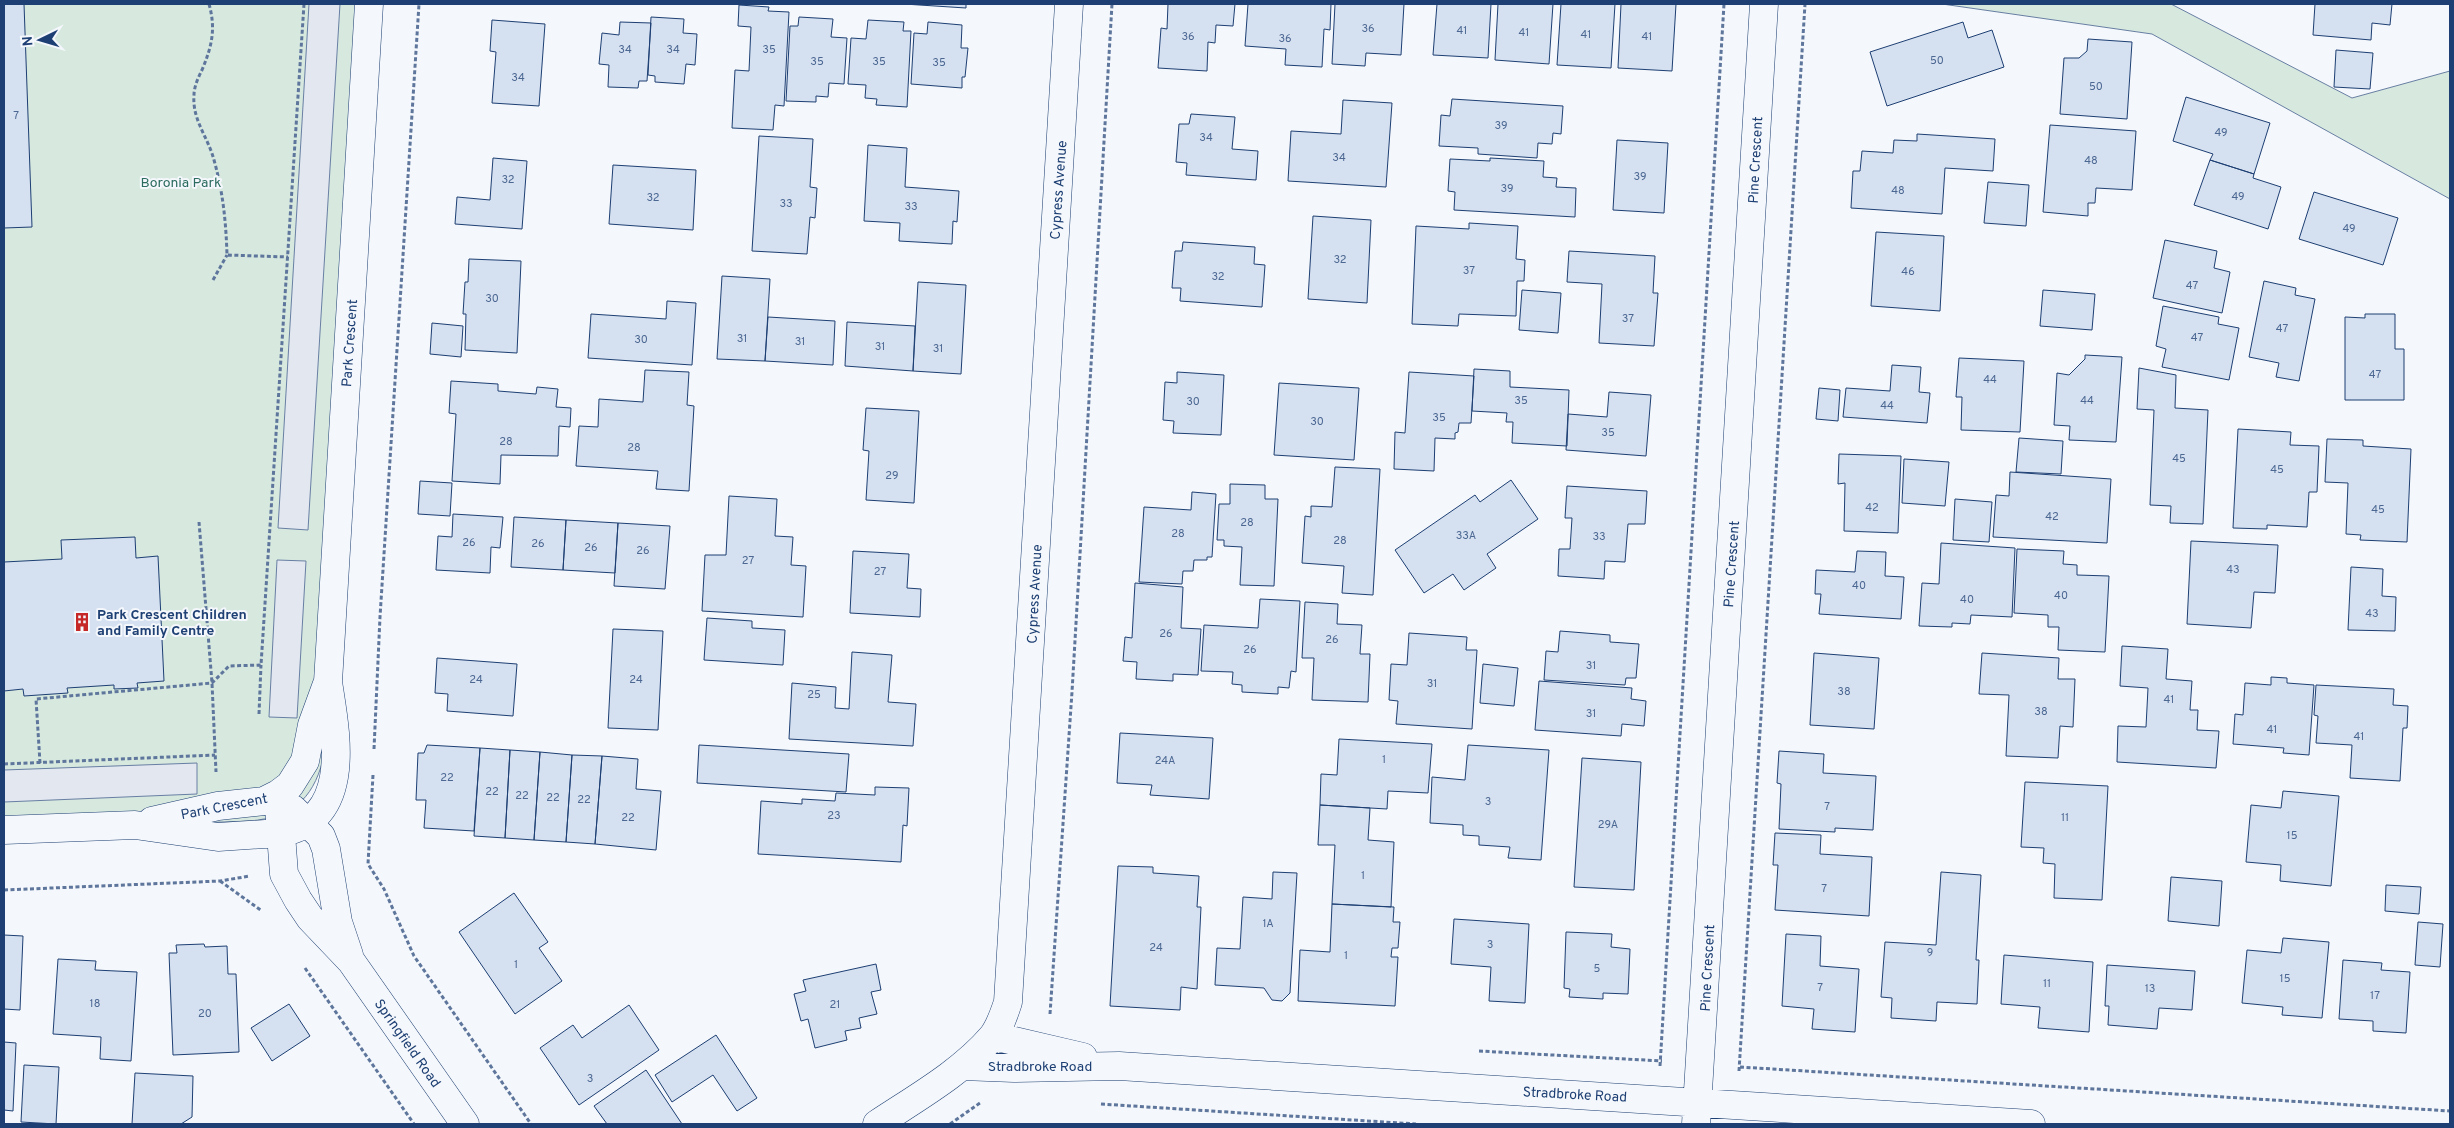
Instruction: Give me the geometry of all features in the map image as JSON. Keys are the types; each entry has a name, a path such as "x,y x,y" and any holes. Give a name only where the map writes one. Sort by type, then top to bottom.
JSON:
{"street":[{"name":"Park Crescent","path":"4,830 135,825 218,837 280,833 290,831 306,822 317,813 326,800 335,774 337,745 328,682 370,4"},
{"name":"Cypress Avenue","path":"877,1124 962,1066 993,1036 1008,1002 1011,980 1069,4"},
{"name":"Pine Crescent","path":"1697,1113 1764,4"},
{"name":"Park Crescent","path":"135,825 218,806 251,804 278,794 290,785 305,761 312,725 328,682"},
{"name":"Springfield Road","path":"278,794 321,836 326,849 338,922 352,961"},
{"name":"Springfield Road","path":"278,794 284,874 298,900 310,918 352,961 465,1124"},
{"name":"Stradbroke Road","path":"993,1036 1119,1066"},
{"name":"Stradbroke Road","path":"962,1066 1014,1068 1119,1066 1697,1113 2030,1124"}],"path":[{"path":"209,4 214,21 213,36 194,94 194,111 198,127 214,158 224,201 227,255 213,280"},
{"path":"259,714 304,4"},
{"path":"374,755 380,616 419,4"},
{"path":"1050,1015 1072,692 1112,4"},
{"path":"1661,1060 1724,4"},
{"path":"1805,4 1740,1067 2220,1094 2450,1110"},
{"path":"227,255 288,258"},
{"path":"4,764 215,756 212,683 199,522"},
{"path":"40,763 36,699 212,683 229,666 261,665"},
{"path":"373,765 368,864 384,888 414,956 531,1124"},
{"path":"4,890 220,881 254,875"},
{"path":"220,881 267,915"},
{"path":"300,961 414,1124"},
{"path":"950,1124 988,1097"},
{"path":"1097,1104 1416,1124"}],"green space":[{"name":"Boronia Park","path":"4,4 369,4 323,760 313,786 306,796 288,811 277,816 250,821 4,830"},
{"path":"1942,4 2171,4 2352,98 2450,71 2450,199 2152,34"}],"shaded area":[{"path":"309,4 340,4 308,530 278,528"},
{"path":"277,560 306,561 297,718 269,717"},
{"path":"197,763 197,794 4,802 4,770"}],"building":[{"path":"4,4 24,4 32,227 4,228"},
{"path":"904,4 966,4 966,8"},
{"path":"1168,4 1235,4 1233,26 1216,25 1215,43 1208,42 1207,71 1158,68 1161,28 1167,29"},
{"path":"1248,4 1331,4 1330,30 1324,29 1322,67 1285,65 1286,49 1245,46"},
{"path":"1335,4 1404,4 1401,55 1366,53 1365,66 1332,64"},
{"path":"1437,4 1491,4 1488,58 1433,55"},
{"path":"1498,4 1553,4 1549,64 1495,60"},
{"path":"1561,4 1615,4 1611,68 1557,65"},
{"path":"1621,4 1676,4 1672,71 1618,68"},
{"path":"2315,4 2392,4 2390,25 2372,23 2371,40 2313,35"},
{"path":"739,5 769,7 768,11 789,12 784,106 775,105 773,130 732,128 735,70 749,71 751,27 738,26"},
{"path":"651,17 684,19 683,33 697,34 695,65 686,64 684,84 655,82 655,76 648,75"},
{"path":"799,17 833,19 831,37 847,38 844,84 829,83 828,97 816,96 816,102 786,101 790,26 798,26"},
{"path":"492,20 545,24 539,106 492,103 496,52 490,51"},
{"path":"868,20 904,22 903,31 911,31 907,107 876,105 877,99 865,98 866,85 848,84 851,38 866,39"},
{"path":"620,22 651,23 647,81 639,81 638,88 608,87 609,65 599,64 602,33 619,35"},
{"path":"928,22 962,25 961,48 968,48 965,77 962,77 962,88 911,84 914,33 927,34"},
{"path":"1963,22 1968,38 1992,30 2004,67 1887,106 1870,52"},
{"path":"2088,39 2132,42 2127,119 2060,114 2064,58 2079,58 2087,51"},
{"path":"2336,50 2373,53 2370,89 2334,87"},
{"path":"2186,97 2270,123 2254,174 2210,160 2213,154 2173,141"},
{"path":"1452,99 1563,106 1561,134 1553,133 1552,144 1538,143 1537,158 1478,154 1478,148 1439,146 1441,115 1450,116"},
{"path":"1343,100 1392,103 1386,187 1288,181 1291,131 1341,134"},
{"path":"1191,114 1235,117 1232,149 1258,151 1256,180 1186,175 1187,163 1176,162 1179,124 1189,124"},
{"path":"2050,125 2136,131 2132,190 2096,188 2095,203 2088,203 2088,216 2043,212"},
{"path":"1917,134 1995,139 1993,171 1945,168 1942,214 1851,208 1853,171 1860,171 1862,151 1893,153 1894,140 1917,141"},
{"path":"759,136 813,139 810,187 817,188 815,218 810,217 807,254 752,251"},
{"path":"1617,140 1668,143 1664,213 1613,210"},
{"path":"868,145 907,148 905,187 959,191 957,222 953,221 952,244 899,241 900,223 864,221"},
{"path":"493,158 527,161 522,229 455,224 457,197 490,200"},
{"path":"1490,158 1544,161 1543,177 1557,178 1556,187 1576,188 1575,217 1454,210 1455,192 1448,191 1450,159 1490,161"},
{"path":"2210,160 2254,174 2253,178 2281,187 2268,229 2194,205"},
{"path":"613,165 696,170 693,230 609,224"},
{"path":"1988,182 2029,185 2026,226 1984,223"},
{"path":"2314,192 2398,218 2383,265 2299,239"},
{"path":"1313,216 1371,220 1367,303 1308,299"},
{"path":"1469,223 1518,226 1516,259 1525,260 1524,281 1517,281 1516,316 1459,314 1458,326 1412,324 1416,226 1469,229"},
{"path":"1876,232 1944,236 1940,311 1871,306"},
{"path":"2165,240 2217,251 2214,268 2230,272 2222,313 2153,298"},
{"path":"1183,242 1255,247 1254,264 1265,265 1262,307 1180,301 1181,288 1172,288 1175,251 1182,251"},
{"path":"1569,251 1655,256 1653,293 1658,293 1654,346 1599,343 1602,284 1567,282"},
{"path":"469,259 521,261 517,353 465,350 466,314 463,314 465,282 468,282"},
{"path":"722,276 770,279 765,361 717,359"},
{"path":"2264,281 2296,288 2295,295 2315,299 2299,381 2276,377 2279,363 2249,357"},
{"path":"918,282 966,285 961,374 913,371"},
{"path":"1522,290 1561,293 1558,333 1519,330"},
{"path":"2043,290 2095,294 2092,330 2040,326"},
{"path":"667,301 696,303 692,365 588,358 591,314 666,319"},
{"path":"2163,306 2219,317 2218,324 2239,328 2229,380 2162,367 2166,349 2156,346"},
{"path":"2365,314 2395,314 2395,349 2404,349 2404,400 2345,400 2345,317 2365,318"},
{"path":"768,317 835,321 833,365 765,361"},
{"path":"847,322 915,326 913,371 845,366"},
{"path":"432,323 463,326 461,357 430,354"},
{"path":"2085,355 2122,357 2116,442 2069,440 2070,426 2054,425 2057,373 2069,375 2085,359"},
{"path":"1959,358 2024,361 2020,432 1961,430 1962,397 1956,397"},
{"path":"1892,365 1921,367 1919,392 1930,393 1927,423 1843,417 1846,388 1890,391"},
{"path":"2139,368 2176,375 2175,408 2208,410 2203,524 2170,523 2171,506 2150,505 2154,410 2137,409"},
{"path":"1474,369 1510,371 1510,387 1569,390 1567,446 1512,443 1513,422 1506,422 1507,413 1472,411"},
{"path":"645,370 689,372 687,405 694,406 689,491 656,489 658,471 576,466 579,426 598,427 599,399 643,402"},
{"path":"1177,372 1224,375 1221,435 1173,433 1174,421 1163,420 1165,382 1177,383"},
{"path":"1409,372 1474,376 1471,423 1459,423 1455,439 1435,438 1434,471 1394,469 1395,432 1405,433"},
{"path":"451,381 498,384 498,391 536,394 537,387 558,389 556,407 571,408 570,427 559,426 558,456 501,455 500,484 452,481 456,414 449,413"},
{"path":"1279,383 1359,388 1354,460 1274,455"},
{"path":"1819,388 1840,390 1838,421 1816,419"},
{"path":"1609,392 1651,395 1646,456 1566,450 1568,414 1607,417"},
{"path":"866,408 919,411 914,503 866,500 869,451 863,450"},
{"path":"2238,429 2291,432 2290,445 2319,446 2317,492 2309,492 2307,527 2267,525 2267,529 2233,528"},
{"path":"2019,438 2063,441 2061,474 2016,472"},
{"path":"2327,439 2363,440 2363,446 2411,449 2407,542 2360,540 2361,535 2346,534 2348,483 2325,482"},
{"path":"1839,454 1901,456 1898,533 1844,531 1845,483 1838,484"},
{"path":"1904,459 1949,462 1945,506 1902,503"},
{"path":"1335,467 1380,469 1373,595 1342,593 1344,566 1302,563 1305,516 1311,517 1311,506 1332,507"},
{"path":"2010,472 2111,479 2107,543 1993,537 1996,495 2009,496"},
{"path":"1511,480 1538,519 1487,554 1496,568 1464,590 1453,574 1424,593 1395,550 1475,495 1480,502"},
{"path":"420,481 452,483 450,516 418,514"},
{"path":"1230,484 1265,485 1265,499 1278,499 1274,586 1240,585 1242,547 1224,546 1224,540 1217,540 1219,504 1230,504"},
{"path":"1567,486 1647,491 1645,524 1628,524 1625,562 1605,561 1604,579 1558,576 1559,549 1570,549 1572,518 1565,518"},
{"path":"1192,492 1216,494 1212,557 1207,557 1207,560 1194,560 1193,571 1183,571 1182,584 1139,582 1144,507 1191,510"},
{"path":"729,496 777,499 775,536 793,537 791,565 806,566 803,617 702,611 705,555 726,555"},
{"path":"1955,499 1992,502 1989,542 1953,540"},
{"path":"453,514 503,517 500,548 491,547 490,573 436,570 438,536 452,537"},
{"path":"514,517 566,520 563,570 511,567"},
{"path":"566,520 618,523 615,573 563,570"},
{"path":"618,523 670,526 665,589 614,586"},
{"name":"Park Crescent Children and Family Centre","path":"135,537 136,558 158,556 164,681 137,683 138,688 114,689 114,685 67,688 68,693 24,696 23,689 4,691 4,562 62,559 61,540"},
{"path":"2191,541 2278,545 2275,593 2254,592 2251,628 2187,624"},
{"path":"1941,543 2015,548 2012,617 1971,615 1970,624 1952,623 1952,627 1919,626 1922,583 1939,584"},
{"path":"2017,549 2064,551 2063,564 2077,565 2077,575 2109,576 2105,652 2058,650 2059,627 2048,627 2048,615 2014,613"},
{"path":"853,551 909,554 907,588 921,589 920,617 850,613"},
{"path":"1857,551 1886,552 1885,576 1904,577 1901,619 1819,614 1821,594 1815,594 1816,570 1855,572"},
{"path":"2351,567 2383,569 2382,596 2396,597 2395,631 2348,630"},
{"path":"1135,583 1183,587 1181,628 1201,629 1198,675 1173,674 1173,681 1136,679 1137,662 1123,661 1125,637 1132,638"},
{"path":"1260,599 1300,601 1296,672 1291,671 1289,688 1278,687 1278,694 1242,692 1242,685 1232,684 1233,672 1201,671 1204,625 1258,628"},
{"path":"1305,602 1338,604 1337,624 1362,625 1360,654 1370,654 1368,702 1312,700 1314,658 1302,658"},
{"path":"707,618 752,621 752,628 785,630 783,665 704,660"},
{"path":"613,629 663,631 658,730 608,728"},
{"path":"1560,631 1610,635 1610,642 1639,644 1636,678 1626,678 1625,685 1544,680 1546,651 1558,652"},
{"path":"1409,633 1467,637 1466,650 1477,650 1472,729 1396,724 1398,701 1389,700 1391,664 1407,665"},
{"path":"2122,646 2168,649 2166,679 2192,681 2190,710 2198,710 2197,730 2219,731 2216,768 2117,762 2118,726 2146,727 2148,688 2120,686"},
{"path":"852,652 892,655 888,702 916,704 913,746 789,739 792,683 836,687 835,708 849,709"},
{"path":"1814,653 1879,658 1874,729 1810,725"},
{"path":"1982,653 2059,658 2058,679 2075,679 2073,727 2060,726 2058,758 2006,756 2009,695 1979,694"},
{"path":"437,658 517,664 513,716 447,711 448,694 435,693"},
{"path":"1483,664 1518,668 1514,706 1480,703"},
{"path":"2271,677 2287,678 2287,683 2314,685 2309,755 2283,753 2284,748 2233,744 2235,714 2243,715 2245,683 2271,685"},
{"path":"1539,681 1632,688 1631,699 1646,701 1644,726 1622,724 1621,736 1535,730"},
{"path":"2316,685 2394,689 2393,705 2408,706 2407,728 2403,728 2400,781 2350,778 2352,745 2316,743 2318,716 2314,715"},
{"path":"1120,733 1213,738 1209,799 1150,795 1152,785 1117,783"},
{"path":"1339,739 1432,744 1428,793 1388,791 1387,809 1320,805 1321,774 1337,775"},
{"path":"427,745 480,748 474,831 424,828 426,800 416,800 418,753 424,753"},
{"path":"699,745 849,754 846,792 697,783"},
{"path":"1468,745 1549,750 1541,860 1508,858 1510,847 1479,845 1479,836 1463,835 1463,825 1430,823 1432,777 1465,780"},
{"path":"480,748 510,750 505,838 474,836"},
{"path":"510,750 540,752 534,840 505,838"},
{"path":"1779,751 1824,754 1823,773 1876,776 1873,830 1835,828 1835,832 1779,829 1781,784 1777,783"},
{"path":"540,752 572,755 566,842 534,840"},
{"path":"572,755 602,756 595,844 566,842"},
{"path":"602,756 638,759 636,789 661,791 656,850 595,844"},
{"path":"1582,758 1641,762 1634,890 1574,887"},
{"path":"2025,782 2108,786 2102,900 2054,898 2055,864 2043,863 2044,848 2021,847"},
{"path":"875,787 909,788 907,826 903,825 901,862 758,854 761,801 802,804 802,799 835,801 836,793 875,795"},
{"path":"2283,791 2339,796 2331,886 2280,881 2281,865 2246,862 2251,805 2281,808"},
{"path":"1320,805 1370,808 1368,840 1394,842 1391,907 1332,904 1335,845 1318,845"},
{"path":"1775,833 1821,835 1820,854 1872,857 1869,916 1775,910 1778,865 1773,865"},
{"path":"1118,866 1153,867 1153,873 1199,876 1197,907 1201,907 1197,989 1181,987 1180,1010 1110,1006"},
{"path":"1273,872 1297,873 1290,993 1282,1001 1272,1000 1264,988 1215,985 1217,948 1240,949 1243,897 1272,899"},
{"path":"1941,872 1981,875 1976,960 1979,960 1977,1004 1937,1002 1936,1021 1891,1018 1892,998 1881,997 1885,942 1936,945"},
{"path":"2171,877 2222,881 2219,926 2168,921"},
{"path":"2386,885 2421,887 2419,914 2385,911"},
{"path":"514,893 548,942 539,948 562,981 515,1014 459,932"},
{"path":"1332,904 1394,907 1393,922 1400,922 1398,948 1392,948 1391,957 1398,957 1395,1006 1298,1001 1300,950 1330,952"},
{"path":"1454,919 1529,924 1525,1003 1489,1001 1491,967 1451,964"},
{"path":"2418,922 2443,924 2440,967 2415,965"},
{"path":"1566,932 1612,934 1611,947 1630,949 1628,994 1603,993 1603,999 1569,997 1570,989 1564,988"},
{"path":"1786,934 1821,936 1820,966 1859,969 1855,1032 1812,1029 1814,1009 1782,1006"},
{"path":"4,935 23,936 20,1010 4,1009"},
{"path":"2283,938 2329,942 2322,1018 2282,1015 2283,1007 2242,1003 2247,950 2281,953"},
{"path":"204,944 205,947 227,946 228,974 236,974 239,1052 173,1055 169,953 177,953 176,945"},
{"path":"2004,955 2093,962 2089,1032 2038,1028 2040,1007 2001,1004"},
{"path":"58,959 96,961 95,970 137,972 131,1061 100,1059 101,1037 53,1034"},
{"path":"2343,960 2382,963 2381,970 2410,972 2406,1033 2373,1031 2373,1021 2339,1019"},
{"path":"876,964 881,990 871,992 877,1014 859,1018 861,1028 845,1031 847,1040 815,1048 808,1019 801,1021 794,994 806,991 803,980"},
{"path":"2107,965 2195,971 2192,1010 2159,1008 2157,1029 2108,1025 2109,1006 2105,1006"},
{"path":"289,1004 310,1036 272,1061 251,1028"},
{"path":"629,1005 659,1050 579,1105 540,1048 573,1025 582,1038"},
{"path":"716,1035 757,1098 737,1111 713,1075 672,1102 655,1075"},
{"path":"4,1042 16,1043 13,1111 4,1110"},
{"path":"24,1065 59,1067 56,1124 21,1122"},
{"path":"646,1070 682,1124 607,1124 594,1106"},
{"path":"135,1073 193,1076 192,1117 181,1124 132,1124"}],"place":[{"name":"Park Crescent Children and Family Centre","path":"82,622"}]}
